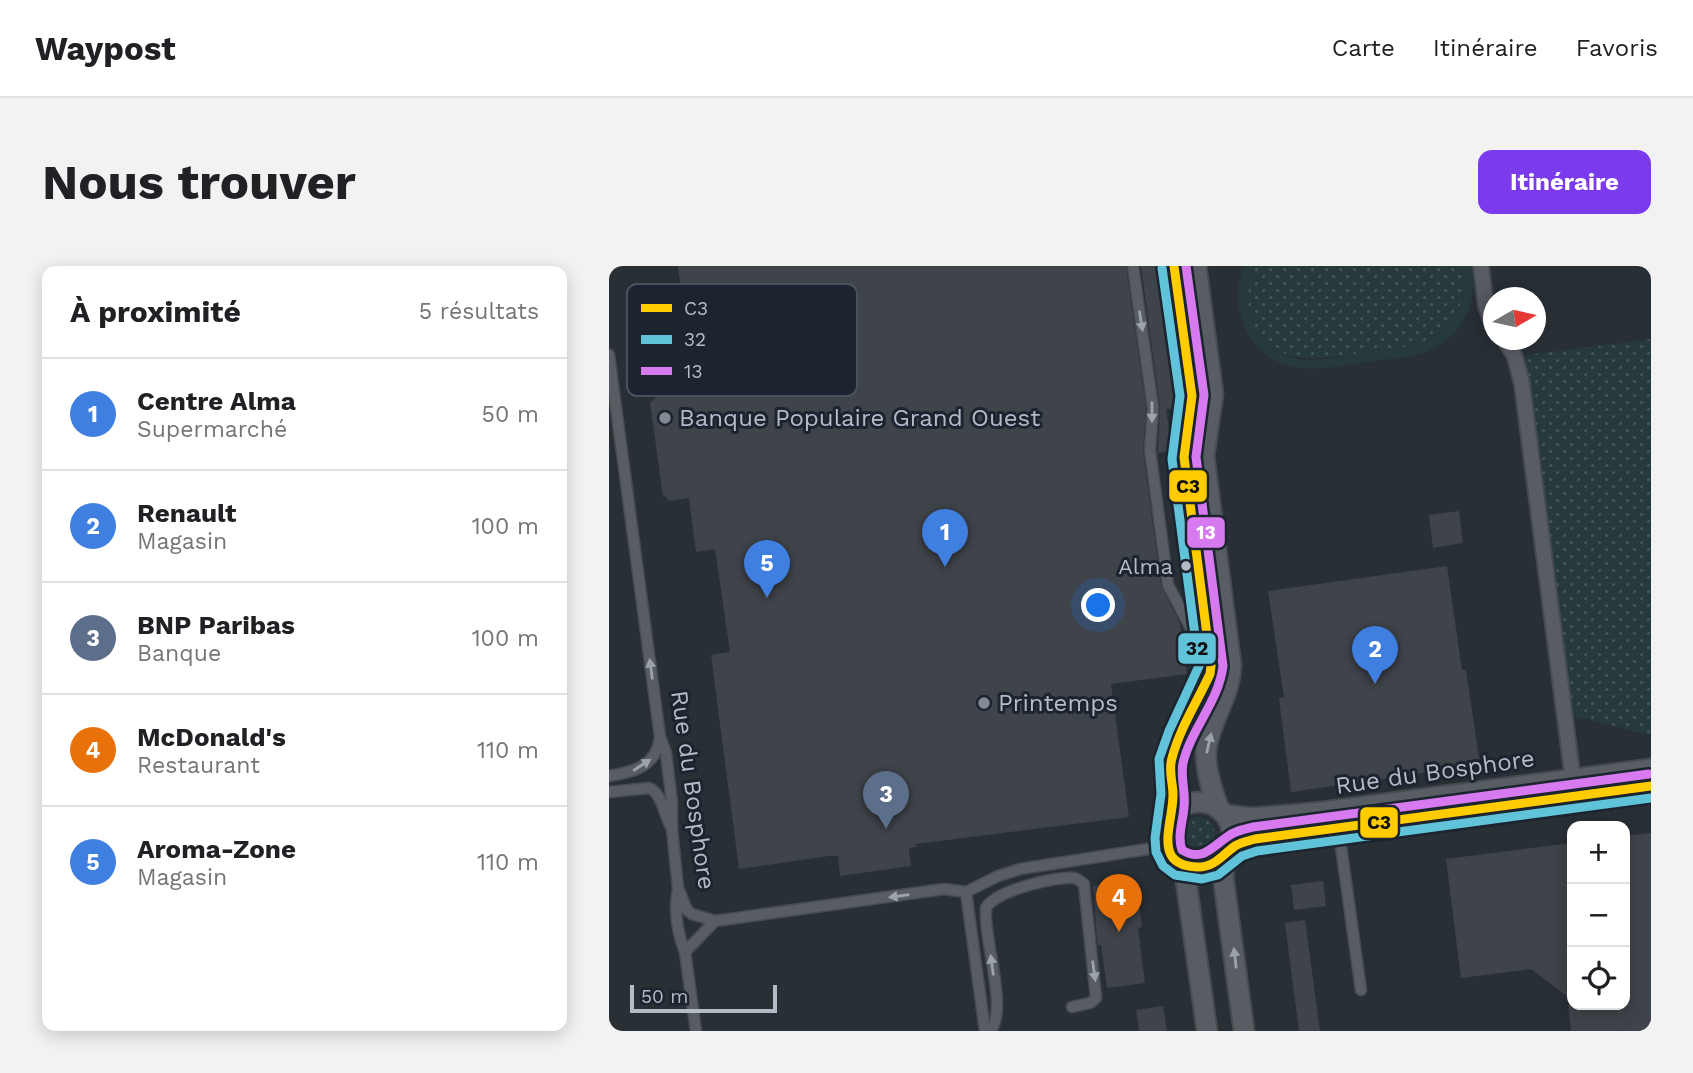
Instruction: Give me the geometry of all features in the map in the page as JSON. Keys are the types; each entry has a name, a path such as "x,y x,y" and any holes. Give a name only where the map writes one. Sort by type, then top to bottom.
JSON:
{"street":[{"path":"1174,266 1192,396 1184,457 1211,666 1210,674 1170,761 1173,795 1166,832 1167,846 1173,858 1181,864 1203,867 1214,865 1228,853"},
{"path":"1196,266 1213,394 1204,456 1231,665 1225,699 1207,746 1213,793 1232,831 1223,876 1244,1031"},
{"path":"1481,266 1484,287"},
{"path":"1510,350 1522,384 1574,787"},
{"name":"Rue du Bosphore","path":"1228,853 1243,842 1337,819 1574,787 1651,769"},
{"name":"Rue du Bosphore","path":"1574,787 1651,786"},
{"path":"1171,815 1178,808 1193,803 1207,803 1223,812"},
{"name":"Rue du Bosphore","path":"1223,812 1253,818 1337,819"},
{"path":"1181,864 1186,881 1207,1031"}],"lane":[{"path":"1133,266 1153,408 1150,450 1168,585 1211,666"},
{"name":"Rue du Bosphore","path":"609,355 660,737 668,767 678,888 687,910 697,917 715,921 944,889 966,892 998,876 1020,869 1167,846"},
{"path":"609,776 633,771 649,762 656,754 660,737"},
{"path":"609,792 654,789 672,829"},
{"path":"1337,819 1361,990"},
{"path":"991,1031 996,1021 997,1002 986,908 994,898 1029,885 1073,878 1084,884 1096,998 1090,1003 1072,1007"},
{"path":"678,888 680,940 685,952 696,1031"},
{"path":"966,892 985,1031"},
{"path":"685,952 715,921"}],"green space":[{"path":"1244,266 1255,266 1250,280 1249,310 1260,336 1283,354 1298,359 1315,360 1403,348 1439,334 1461,304 1464,292 1462,266 1472,266 1473,293 1465,318 1458,329 1438,346 1425,352 1333,367 1298,368 1267,355 1255,344 1246,330 1238,299"},
{"path":"1255,266 1462,266 1463,292 1455,315 1448,324 1439,333 1416,345 1328,358 1300,358 1287,355 1264,341 1251,320 1247,297"},
{"path":"1651,339 1651,735 1571,715 1525,355"},
{"path":"1198,817 1210,822 1215,834 1210,846 1198,851 1186,846 1181,834 1186,822"}],"building":[{"path":"678,266 1126,266 1146,408 1143,451 1161,586 1180,623 1187,674 1111,684 1129,817 916,844 917,847 909,848 911,866 840,876 838,856 739,869 711,655 730,652 715,549 696,552 689,498 669,501 663,497 650,402 655,396 857,396 857,284 680,284"},
{"path":"1141,266 1158,266 1177,408 1166,409 1172,451 1158,453 1160,407"},
{"path":"1459,511 1463,543 1433,548 1429,515"},
{"path":"1447,566 1462,670 1466,670 1480,765 1291,792 1279,698 1284,697 1268,591"},
{"path":"1651,833 1651,1031 1571,1031 1569,1010 1630,1010 1630,835"},
{"path":"1567,844 1567,996 1531,969 1461,978 1446,859"},
{"path":"1136,880 1142,927 1138,928 1145,983 1107,988 1101,945 1098,945 1097,939 1093,886"},
{"path":"1323,881 1326,906 1294,910 1291,885"},
{"path":"1305,920 1320,1031 1299,1031 1285,923"},
{"path":"1163,1006 1167,1031 1139,1031 1136,1010"}],"transit line":[{"name":"C3","path":"1174,266 1192,396 1184,457 1211,666 1210,674 1179,736 1171,763 1173,795 1168,842 1174,859 1183,865 1198,867 1214,863 1237,845 1255,839 1651,786"},
{"name":"13","path":"1186,266 1204,395 1196,457 1223,666 1216,691 1192,738 1183,763 1184,801 1180,839 1182,850 1195,855 1201,854 1233,833 1253,827 1649,774"},
{"name":"32","path":"1162,268 1180,396 1172,459 1199,666 1159,759 1161,794 1155,838 1156,852 1163,866 1175,875 1202,879 1218,875 1242,856 1257,851 1651,798"}],"place":[{"name":"Banque Populaire Grand Ouest","path":"665,418"},
{"name":"Alma","path":"1186,566"},
{"name":"Centre Alma","path":"945,567"},
{"name":"Aroma-Zone","path":"767,598"},
{"name":"Renault","path":"1375,684"},
{"name":"Printemps","path":"984,703"},
{"name":"BNP Paribas","path":"886,829"},
{"name":"McDonald's","path":"1119,932"}]}
